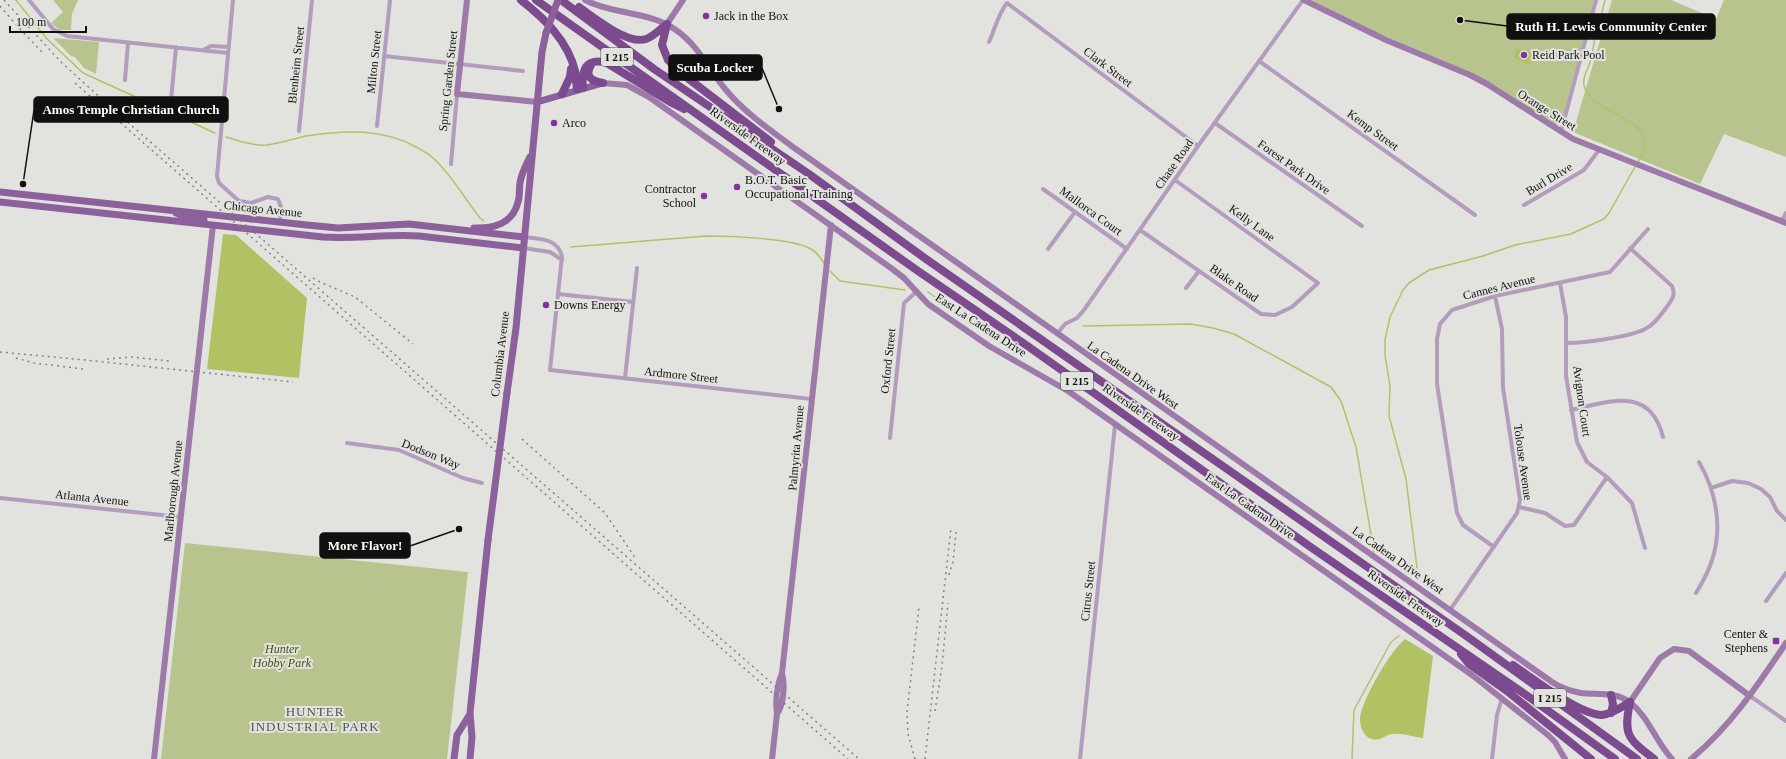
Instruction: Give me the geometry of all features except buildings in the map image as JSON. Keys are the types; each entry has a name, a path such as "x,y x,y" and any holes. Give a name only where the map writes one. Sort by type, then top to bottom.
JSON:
{"highway":[{"path":"521,0 556,32 566,48 580,89"},
{"name":"Riverside Freeway","path":"536,0 911,267 1029,348 1312,548 1615,759"},
{"name":"Riverside Freeway","path":"559,0 654,69 809,174 1320,536 1464,635 1636,759"},
{"path":"568,0 631,39 646,39 667,24"},
{"path":"667,24 662,45 668,60 681,74 742,121 803,165 809,174"},
{"path":"562,94 570,78 571,60"},
{"path":"580,89 584,69 587,65 597,61 608,62 672,103 698,114"},
{"path":"597,61 591,65 588,74 592,80 603,83"},
{"path":"1464,635 1489,648 1550,690 1583,709 1599,714 1611,713 1630,702"},
{"path":"1456,648 1469,664 1507,691 1591,759"},
{"path":"1611,695 1613,704 1611,713"},
{"path":"1630,702 1626,725 1628,733 1638,746 1654,759"},
{"path":"1578,750 1586,759"}],"main road":[{"name":"Spring Garden Street","path":"457,94 467,0"},
{"name":"Columbia Avenue","path":"470,759 472,737 470,713 488,540 506,393 516,328 542,52 546,33 559,0"},
{"name":"La Cadena Drive West","path":"585,0 611,10 639,15 667,24 688,39 734,99 786,142 1056,334 1560,687 1582,693 1611,695 1630,702 1647,722 1660,744 1672,759"},
{"path":"667,24 683,0"},
{"name":"Orange Street","path":"1303,0 1386,40 1470,75 1487,84 1572,139 1784,222"},
{"name":"East La Cadena Drive","path":"537,102 603,83 627,85 649,97 891,268 904,278 928,304 988,346 1068,391 1426,642 1502,698 1551,738 1565,759"},
{"path":"457,94 537,102"},
{"path":"450,229 493,227 508,219 514,213 518,201 520,182 532,152"},
{"name":"Chicago Avenue","path":"0,192 338,228 409,224 524,238"},
{"name":"Chicago Avenue","path":"0,202 213,226 346,239 420,236 523,248"},
{"path":"170,210 186,217 211,221 213,226"},
{"path":"280,222 280,233"},
{"name":"Palmyrita Avenue","path":"772,759 778,688 782,673 809,440 811,400 831,225"},
{"name":"Marlborough Avenue","path":"154,759 213,226"},
{"path":"1691,759 1725,726 1750,696 1786,643"},
{"path":"1630,702 1660,658 1674,649 1689,651 1750,696"},
{"name":"Columbia Avenue","path":"454,759 457,735 470,713"}],"street":[{"path":"29,0 53,29 61,35 73,38 204,49 228,53"},
{"path":"233,0 218,158 218,179 219,183 239,201 251,203 268,197 278,199 282,207 280,222"},
{"name":"Blenheim Street","path":"299,131 312,0"},
{"name":"Milton Street","path":"377,126 390,0"},
{"name":"Chase Road","path":"1056,334 1065,324 1078,318 1084,310 1198,146 1303,0"},
{"path":"1561,132 1596,0"},
{"name":"Clark Street","path":"989,42 1000,11 1007,3 1198,146"},
{"path":"125,80 128,43"},
{"path":"204,49 211,46 229,47"},
{"path":"171,100 176,47"},
{"path":"384,56 523,71"},
{"name":"Kemp Street","path":"1259,61 1475,215"},
{"name":"Spring Garden Street","path":"451,164 457,94"},
{"name":"Forest Park Drive","path":"1216,123 1362,226"},
{"name":"Burl Drive","path":"1524,205 1584,170 1599,150"},
{"name":"Kelly Lane","path":"1175,180 1318,283"},
{"name":"Mallorca Court","path":"1043,189 1127,249"},
{"path":"1048,250 1075,212"},
{"path":"1784,222 1786,213"},
{"name":"Cannes Avenue","path":"1494,547 1463,525 1457,513 1436,384 1437,339 1440,324 1452,310 1495,296 1610,272 1648,229"},
{"name":"Blake Road","path":"1140,230 1261,314 1275,315 1292,307 1318,283"},
{"path":"524,238 554,243 560,248 562,260 558,294 633,302"},
{"path":"523,248 550,252 562,260"},
{"path":"1566,343 1587,342 1645,329 1658,319 1671,302 1674,294 1672,286 1630,248"},
{"path":"625,378 637,268"},
{"path":"1186,288 1199,271"},
{"name":"Avignon Court","path":"1560,283 1566,317 1566,376 1577,442 1587,462 1608,477 1632,503 1645,548"},
{"name":"Oxford Street","path":"890,438 904,303 916,292"},
{"name":"Ardmore Street","path":"558,294 550,370 811,400"},
{"name":"Tolouse Avenue","path":"1450,610 1517,513 1519,507 1520,500 1502,379 1501,320 1495,296"},
{"path":"1571,410 1615,401 1632,401 1650,412 1658,424 1663,437"},
{"name":"Citrus Street","path":"1080,759 1115,425"},
{"name":"Dodson Way","path":"347,443 399,450 463,478 482,483"},
{"path":"1696,593 1710,565 1716,546 1717,528 1716,504 1711,488 1699,462"},
{"path":"1519,507 1545,513 1565,526 1574,525 1608,477"},
{"path":"1711,488 1732,482 1748,483 1761,489 1770,497 1777,511 1786,520"},
{"name":"Atlanta Avenue","path":"0,498 181,518"},
{"path":"1766,601 1786,573"},
{"path":"1750,696 1786,721"},
{"path":"1492,759 1497,715 1502,698"}],"green space":[{"path":"53,0 78,0 72,14 71,30 60,30 51,23 63,12"},
{"path":"1311,0 1594,0 1562,123 1553,126 1472,73 1368,29"},
{"path":"1612,0 1671,0 1716,19 1724,0 1786,0 1786,157 1724,134 1700,184 1573,132"},
{"path":"53,38 99,42 96,74 84,68 75,57 71,56"},
{"name":"Hunter Hobby Park","path":"185,543 468,572 447,759 161,759"}],"shaded area":[{"name":"Reid Park Pool","path":"1517,48 1533,52 1529,65 1514,57"},
{"path":"223,234 236,235 307,298 299,378 207,369"},
{"path":"1405,639 1433,656 1423,738 1396,734 1375,740 1363,732 1360,720 1361,713 1379,673 1392,654"}],"waterway":[{"path":"16,0 47,39 83,73 215,133"},
{"path":"1605,0 1592,56 1584,76 1584,85 1589,96 1599,104 1635,126 1642,135 1644,147 1638,162"},
{"path":"226,137 246,143 267,145 306,136 364,132 405,141 426,153 440,165 480,218 484,221"},
{"path":"1417,568 1406,479 1389,416 1390,386 1385,355 1385,340 1390,317 1403,290 1409,283 1429,270 1483,256 1515,245 1571,234 1604,219 1609,213 1636,165"},
{"path":"571,247 706,236 745,237 776,240 802,245 815,252 824,263"},
{"path":"830,271 840,281 905,290"},
{"path":"928,292 1000,342 1011,344"},
{"path":"1083,326 1191,324 1213,328 1234,334 1331,387 1341,401 1356,447 1374,552"},
{"path":"1352,759 1354,710 1391,642 1399,636"}],"railway":[{"path":"4,0 62,63 116,112 859,759"},
{"path":"0,6 43,53"},
{"path":"75,83 848,759"},
{"path":"313,278 355,297 413,344"},
{"path":"0,352 293,382"},
{"path":"107,359 132,357 169,361"},
{"path":"16,358 34,363 83,369"},
{"path":"522,439 605,513 636,559"},
{"path":"925,759 951,528"},
{"path":"949,575 953,562 956,532"},
{"path":"935,711 942,666 948,603"},
{"path":"915,759 908,734 907,712 919,607"}],"place":[{"name":"Jack in the Box","path":"706,16"},
{"name":"Ruth H. Lewis Community Center","path":"1460,20"},
{"name":"Reid Park Pool","path":"1524,55"},
{"name":"Scuba Locker","path":"779,109"},
{"name":"Arco","path":"554,123"},
{"name":"Amos Temple Christian Church","path":"23,184"},
{"name":"B.O.T. Basic Occupational Training","path":"737,187"},
{"name":"Contractor School","path":"704,196"},
{"name":"Downs Energy","path":"546,305"},
{"name":"More Flavor!","path":"459,529"},
{"name":"Center & Stephens","path":"1776,641"}],"district":[{"name":"HUNTER INDUSTRIAL PARK","path":"315,718"}]}
